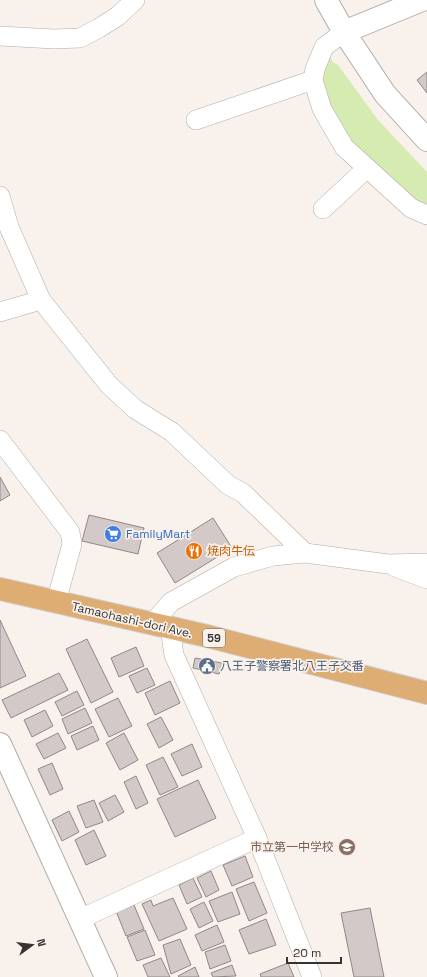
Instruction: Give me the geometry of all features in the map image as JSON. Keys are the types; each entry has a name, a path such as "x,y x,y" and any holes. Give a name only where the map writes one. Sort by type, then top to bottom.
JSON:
{"main road":[{"name":"Tamaohashi-dori Ave.","path":"0,589 161,626 427,694"}],"street":[{"path":"0,36 54,39 80,38 118,16 135,0"},
{"path":"326,0 344,32 384,94 427,140"},
{"path":"422,0 344,32 324,47 315,69 313,80 322,109 344,147 411,208 427,215"},
{"path":"196,120 313,80"},
{"path":"323,208 366,168"},
{"path":"0,196 9,227 41,300 109,385 135,409 172,432 228,485 242,493 306,553"},
{"path":"0,312 41,300"},
{"path":"0,440 70,532 72,544 56,602"},
{"path":"312,977 257,838 161,626 171,602 234,567 273,556 306,553 388,564 427,563"},
{"path":"388,564 427,579"},
{"path":"0,744 106,977"},
{"path":"80,919 257,838"}],"green space":[{"path":"324,47 333,62 338,65 378,120 427,172 427,215 344,147 315,69"}],"building":[{"path":"427,72 427,93 417,80"},
{"path":"0,477 10,495 0,501"},
{"name":"FamilyMart","path":"89,515 144,528 138,554 82,541"},
{"name":"焼肉牛伝","path":"213,518 232,548 175,583 157,553"},
{"path":"0,620 26,676 0,688"},
{"path":"87,639 113,692 91,703 66,649"},
{"path":"136,647 144,666 119,677 111,658"},
{"name":"八王子警察署北八王子交番","path":"195,658 222,663 219,674 193,668"},
{"path":"147,668 155,685 137,693 129,676"},
{"path":"59,673 68,690 11,718 2,700"},
{"path":"170,681 180,703 155,715 145,693"},
{"path":"77,691 84,705 62,716 55,702"},
{"path":"118,698 132,726 109,737 95,709"},
{"path":"85,708 92,723 68,734 62,719"},
{"path":"45,710 53,726 32,737 24,720"},
{"path":"161,717 173,740 159,748 147,724"},
{"path":"93,726 99,740 77,750 71,736"},
{"path":"58,733 66,748 44,759 36,744"},
{"path":"124,733 138,760 120,770 106,743"},
{"path":"192,744 202,767 182,776 171,754"},
{"path":"163,757 178,787 160,795 146,765"},
{"path":"52,763 63,789 50,795 38,769"},
{"path":"136,776 148,803 136,809 124,782"},
{"path":"198,780 216,818 175,837 157,799"},
{"path":"115,795 124,812 108,821 99,803"},
{"path":"94,800 103,822 86,828 77,806"},
{"path":"69,811 79,832 62,841 52,820"},
{"path":"94,830 106,856 86,865 75,840"},
{"path":"245,856 253,877 232,886 223,865"},
{"path":"211,871 219,890 206,897 197,878"},
{"path":"193,878 202,897 187,904 179,885"},
{"path":"254,882 267,913 249,921 236,889"},
{"path":"232,892 240,914 218,922 209,901"},
{"path":"173,898 187,929 159,941 142,904 151,900 153,906"},
{"path":"204,902 213,921 199,928 190,909"},
{"path":"134,905 144,929 126,936 116,911"},
{"path":"370,908 384,977 354,977 341,913"},
{"path":"266,919 276,945 249,954 239,930"},
{"path":"217,925 224,942 202,951 195,935"},
{"path":"145,930 155,955 137,961 127,937"},
{"path":"180,939 191,965 171,974 163,945"},
{"path":"225,945 231,961 210,969 205,952"},
{"path":"161,958 170,977 148,977 143,965"},
{"path":"288,963 294,977 261,977 260,974"},
{"path":"232,965 236,976 213,977 211,973"},
{"path":"195,967 199,977 178,976"}],"place":[{"name":"FamilyMart","path":"113,534"},
{"name":"焼肉牛伝","path":"194,551"},
{"name":"八王子警察署北八王子交番","path":"207,666"},
{"name":"市立第一中学校","path":"347,847"}]}
